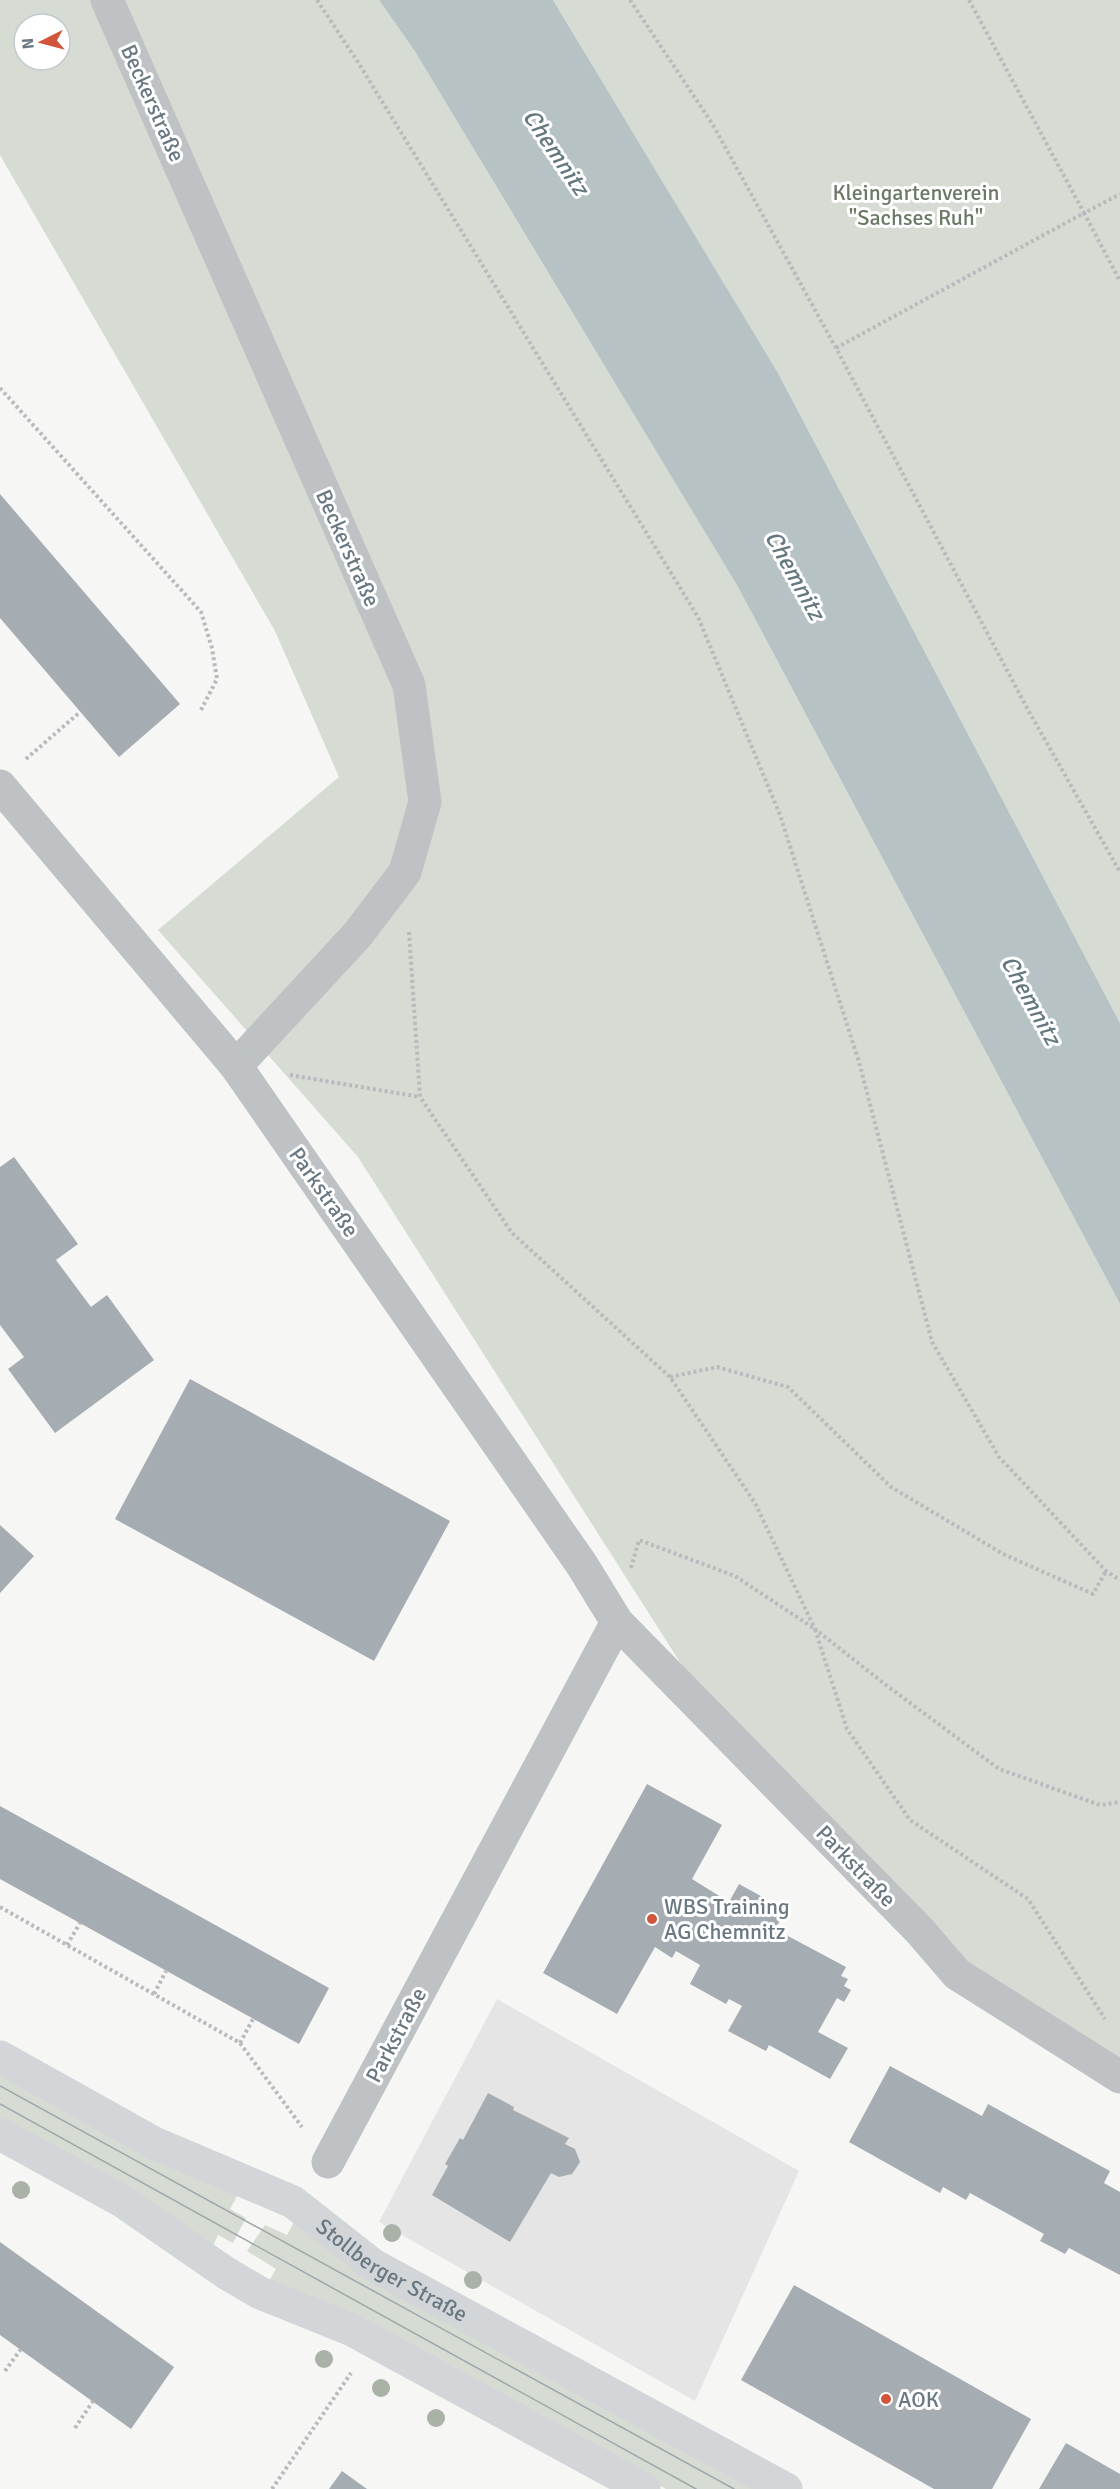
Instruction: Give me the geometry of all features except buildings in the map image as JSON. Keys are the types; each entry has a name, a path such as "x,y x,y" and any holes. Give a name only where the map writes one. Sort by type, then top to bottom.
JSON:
{"main road":[{"name":"Stollberger Straße","path":"0,2057 154,2143 293,2202 373,2265 786,2489"},
{"path":"0,2134 122,2201 226,2273 260,2293 352,2330 644,2489"}],"street":[{"name":"Beckerstraße","path":"107,0 409,685 425,802 405,872 358,934 236,1066"},
{"name":"Parkstraße","path":"9,776 236,1066 582,1565 617,1622 920,1931 957,1974 1117,2075"},
{"name":"Parkstraße","path":"328,2162 617,1622"}],"path":[{"path":"317,0 356,58 698,617 780,815 859,1062 932,1342 999,1458 1106,1571 1120,1580"},
{"path":"630,0 713,125 836,348 1027,708 1120,872"},
{"path":"969,0 1120,281"},
{"path":"836,348 1120,194"},
{"path":"0,387 201,612 212,648 217,679 201,710"},
{"path":"9,776 80,711"},
{"path":"409,931 420,1097 512,1233 670,1377 755,1503 815,1629 848,1729 910,1820 1028,1899 1114,2033 1117,2075"},
{"path":"236,1066 420,1097"},
{"path":"670,1377 717,1368 788,1387 891,1487 1003,1554 1093,1594 1106,1571"},
{"path":"617,1622 639,1540 735,1576 815,1629 886,1685 999,1768 1100,1805 1120,1802"},
{"path":"0,1907 240,2043 328,2162"},
{"path":"67,1945 80,1923"},
{"path":"154,1994 166,1971"},
{"path":"240,2043 253,2019"},
{"path":"5,2372 21,2349"},
{"path":"272,2489 353,2370"},
{"path":"75,2428 93,2401"}],"shaded area":[{"path":"497,1999 799,2171 695,2401 379,2222"}],"green space":[{"path":"0,0 379,0 414,50 738,587 1120,1304 1120,2073 993,2014 764,1794 358,1157 158,930 339,777 275,631 0,155"},
{"name":"Kleingartenverein \"Sachses Ruh\"","path":"553,0 1120,0 1120,1023 778,373"},
{"path":"0,2070 239,2193 230,2209 246,2218 233,2243 218,2235 211,2250 0,2122"},
{"path":"295,2220 760,2489 666,2489 349,2315 268,2283 276,2269 247,2251 265,2225 287,2235"}],"water":[{"name":"Chemnitz","path":"379,0 553,0 778,373 1120,1023 1120,1304 738,587 414,50"}],"tram line":[{"path":"0,2086 734,2489"},
{"path":"0,2104 696,2489"}],"place":[{"name":"WBS Training AG Chemnitz","path":"652,1919"},
{"name":"AOK","path":"886,2399"}]}
